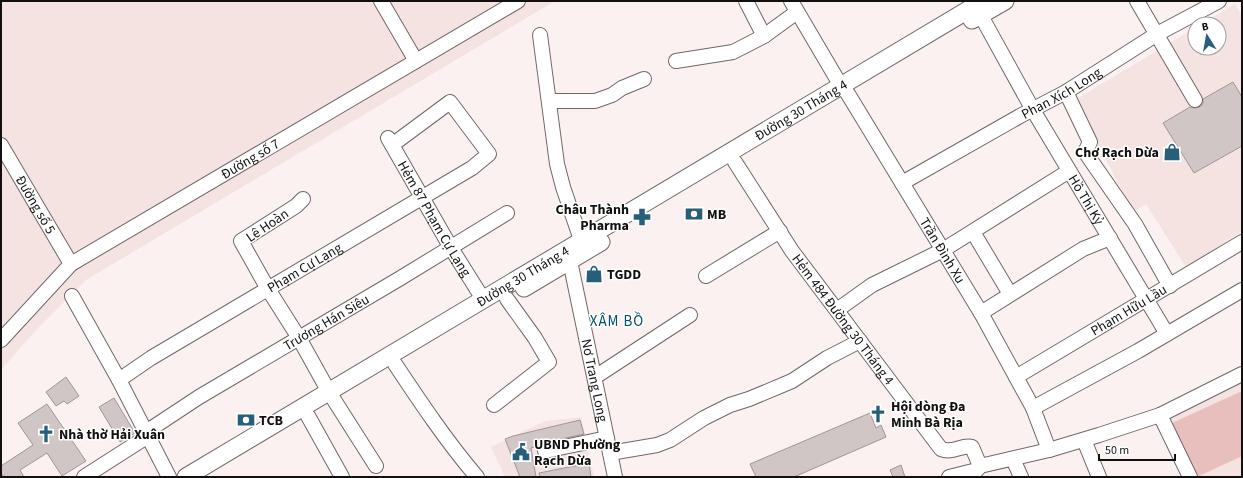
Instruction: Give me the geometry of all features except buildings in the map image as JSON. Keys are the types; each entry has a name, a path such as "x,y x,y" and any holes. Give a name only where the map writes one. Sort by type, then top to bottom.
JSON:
{"main road":[{"name":"Đường 30 Tháng 4","path":"585,245 735,162 972,7 1005,1"},
{"name":"Đường 30 Tháng 4","path":"208,477 308,416 332,396 483,299 566,256 845,90"},
{"name":"Đường 30 Tháng 4","path":"186,477 332,396 396,364 507,299 566,256"}],"street":[{"path":"381,1 416,61"},
{"name":"Đường số 7","path":"1,340 71,264 518,1"},
{"path":"746,1 764,36"},
{"path":"1137,1 1195,100"},
{"name":"Phan Xích Long","path":"902,184 1020,116 1066,92 1157,34 1219,1"},
{"path":"676,61 733,52 764,36 794,6"},
{"name":"Trần Đình Xu","path":"794,6 980,313 1033,408 1049,450"},
{"name":"Hồ Thị Kỷ","path":"972,7 1166,334"},
{"path":"540,35 550,101 557,164 563,187 585,245"},
{"path":"550,101 595,101 612,95 622,88 644,79"},
{"path":"1066,92 1090,142 1085,152 1135,224 1170,286"},
{"name":"Hẻm 87 Phạm Cự Lạng","path":"483,299 451,248 390,141 450,102 489,154"},
{"name":"Đường số 5","path":"1,145 71,264"},
{"name":"Phạm Cự Lạng","path":"119,380 151,358 423,198 472,168 489,154"},
{"name":"Hẻm 484 Đường 30 Tháng 4","path":"735,162 792,251 941,448 945,450 956,450 969,446 972,447 980,466"},
{"path":"837,310 872,285 943,250 1069,171"},
{"name":"Lê Hoàn","path":"303,199 296,206 241,241 332,396 376,466"},
{"name":"Trương Hán Siêu","path":"84,477 199,397 451,248 507,213"},
{"path":"706,276 780,231"},
{"path":"973,232 1010,294"},
{"path":"980,313 1083,249 1110,238"},
{"name":"Phạm Hữu Lầu","path":"1016,378 1242,242"},
{"name":"Nơ Trang Long","path":"566,256 595,377 615,477"},
{"path":"1033,408 1242,290"},
{"path":"72,296 119,380 169,477"},
{"path":"494,405 549,362 535,338 507,299"},
{"path":"595,377 690,315"},
{"path":"610,453 657,445 670,440 704,418 730,405 749,399 792,381 827,358 860,341"},
{"path":"396,364 424,409 458,455 477,477"},
{"path":"948,477 977,470 980,466 1013,459 1084,440 1160,415 1242,374"},
{"path":"1160,415 1190,477"},
{"path":"308,416 342,477"},
{"path":"545,451 607,438"},
{"path":"1084,440 1099,477"},
{"path":"1013,459 1021,477"}],"shaded area":[{"path":"1,1 555,1 86,280 36,330 1,370"},
{"name":"Chợ Rạch Dừa","path":"1235,4 1242,16 1242,231 1186,267 1146,204 1133,212 1075,100 1187,33 1187,56 1227,56 1227,16 1215,16"},
{"path":"1242,378 1242,477 1195,477 1165,416"},
{"path":"1242,391 1242,456 1197,477 1172,423"},
{"path":"581,417 594,477 505,477 491,447 545,421"}],"place":[{"name":"Chợ Rạch Dừa","path":"1172,152"},
{"name":"MB","path":"694,214"},
{"name":"Châu Thành Pharma","path":"642,217"},
{"name":"TGDD","path":"594,274"},
{"name":"Hội dòng Đa Minh Bà Rịa","path":"878,414"},
{"name":"TCB","path":"246,420"},
{"name":"Nhà thờ Hải Xuân","path":"46,434"},
{"name":"UBND Phường Rạch Dừa","path":"521,452"}],"district":[{"name":"XÂM BỒ","path":"617,321"}]}
